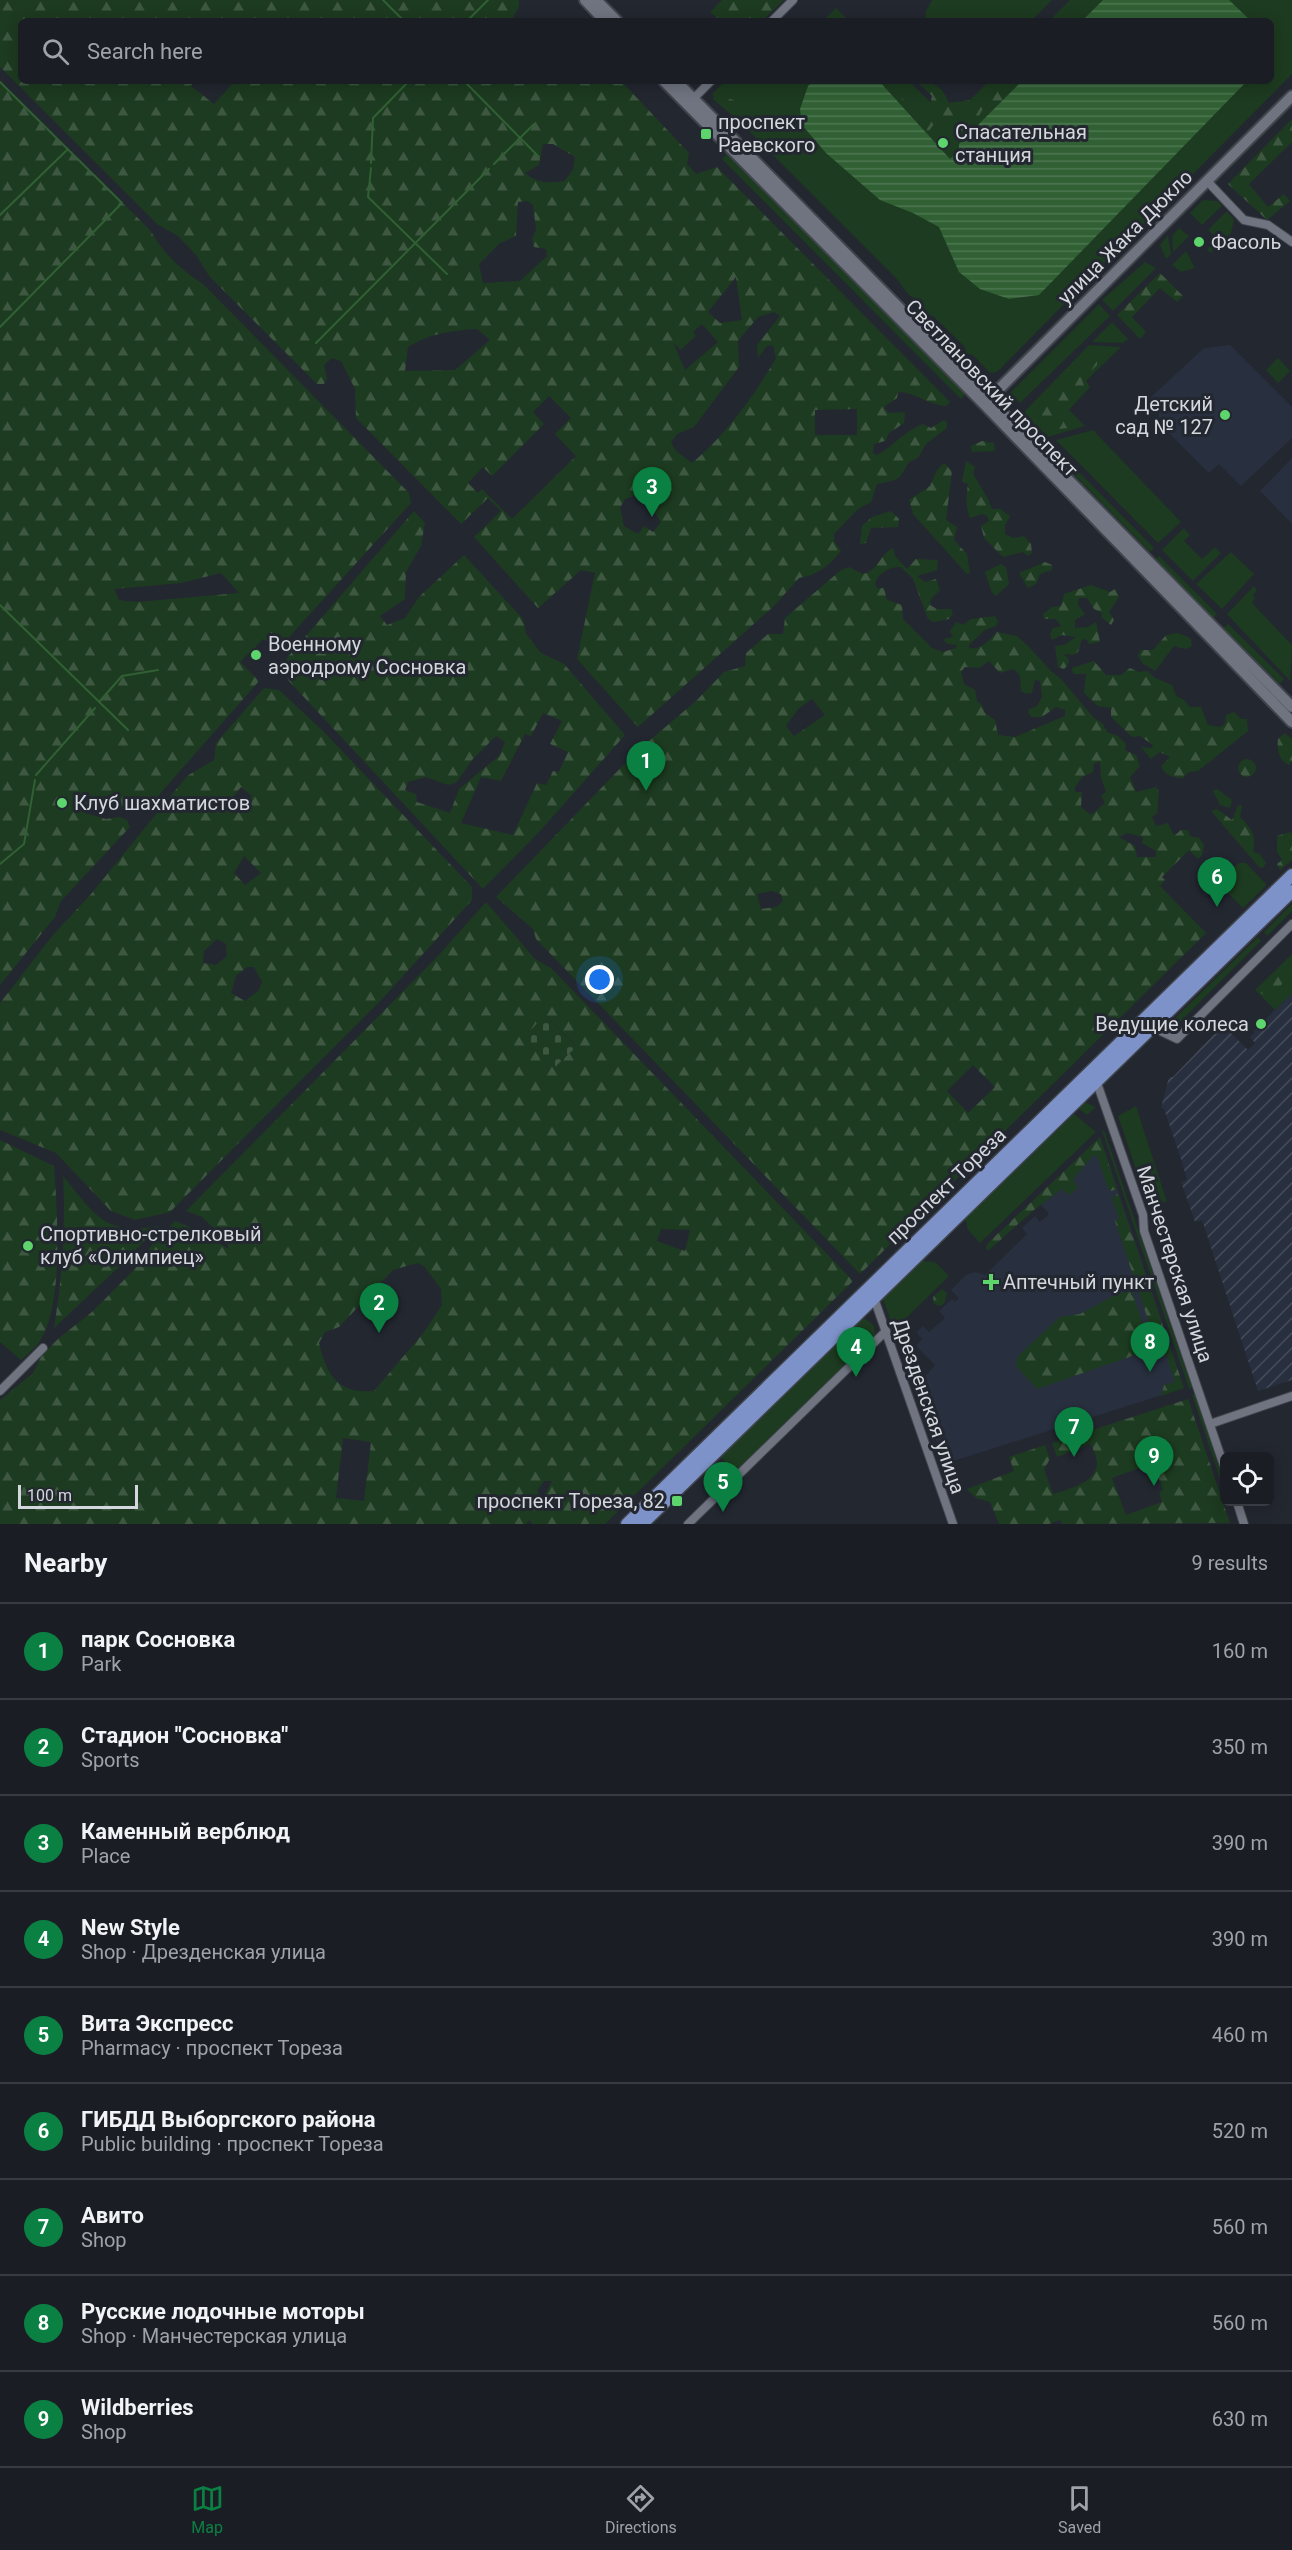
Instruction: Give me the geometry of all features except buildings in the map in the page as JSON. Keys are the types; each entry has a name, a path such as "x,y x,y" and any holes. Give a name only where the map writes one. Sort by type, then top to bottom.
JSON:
{"main road":[{"path":"585,0 602,18"},
{"path":"596,0 614,18"},
{"name":"Светлановский проспект","path":"668,84 690,101 1292,707"},
{"name":"Светлановский проспект","path":"678,84 690,101"},
{"name":"улица Жака Дюкло","path":"987,401 1292,96"},
{"name":"Светлановский проспект","path":"987,401 1292,722"},
{"name":"проспект Тореза","path":"642,1524 874,1298 1093,1079 1292,875"},
{"name":"проспект Тореза","path":"627,1524 1093,1079 1152,1027 1292,891"}],"street":[{"path":"775,18 794,0"},
{"path":"690,101 708,84"},
{"path":"1207,180 1244,220 1268,225 1292,242"},
{"path":"1152,1027 1177,1039 1292,924"},
{"name":"Манчестерская улица","path":"1093,1079 1143,1215 1144,1231 1220,1454"},
{"name":"Дрезденская улица","path":"874,1298 953,1524"},
{"path":"688,1524 886,1331"},
{"path":"0,1391 43,1348"},
{"path":"1210,1424 1292,1396"},
{"path":"1238,1506 1245,1524"}],"shaded area":[{"path":"1103,0 1229,0 1248,18 1085,18"},
{"path":"810,84 882,84 950,159 959,150 959,144 1019,84 1244,84 1039,295 1009,299 980,289 959,272 939,227 913,213 880,200 826,153 802,125 800,109"},
{"name":"Детский сад № 127","path":"1230,345 1292,407 1292,438 1241,486 1219,464 1209,473 1159,423 1159,407 1150,398 1204,348"},
{"path":"1292,458 1292,524 1260,491"},
{"path":"1292,993 1292,1380 1258,1391 1202,1220 1195,1222 1181,1182 1187,1180 1164,1109 1161,1108 1169,1077 1173,1077 1223,1025 1248,1050 1255,1043 1250,1037 1254,1031"},
{"path":"1100,1137 1184,1388 944,1464 918,1385 935,1365 916,1346 922,1339 916,1332 923,1326 929,1332 945,1318 939,1311 952,1299 955,1302 959,1298 951,1290 966,1275 975,1272 985,1275 1027,1234 1022,1228 1035,1216 1040,1222 1049,1214 1036,1199"}],"green space":[{"path":"0,0 519,0 519,7 513,18 18,18 18,84 192,84 191,86 214,104 232,84 624,84 689,153 687,164 696,174 717,167 950,402 946,406 939,405 898,392 897,398 885,406 885,409 889,413 905,412 904,423 889,433 885,441 874,444 873,453 876,455 881,453 923,424 931,428 944,420 947,422 947,428 926,444 918,458 909,462 897,479 877,484 871,502 858,509 834,534 834,541 841,551 832,561 823,569 799,578 774,606 638,727 577,659 595,573 581,570 538,608 474,537 501,511 488,498 461,524 356,418 355,389 341,361 332,358 324,365 327,378 324,384 317,384 210,277 196,255 178,236 157,224 0,67","holes":["543,144 553,144 575,157 573,170 564,181 543,182 525,173 539,165","527,201 533,205 536,230 532,239 534,247 546,249 547,256 520,281 483,283 479,264 500,243 516,236 518,202","736,277 742,320 720,323 708,312","774,312 780,316 757,345 758,358 767,346 773,345 776,358 728,428 692,463 675,450 671,442 677,434 694,427 739,367 738,341 758,317","702,324 718,342 685,370 673,342 680,350 696,336 693,332","477,329 490,340 455,370 405,371 408,347 433,336 459,330","549,396 571,418 555,434 576,456 512,519 482,489 478,493 468,483 483,467 492,476 544,424 533,412","857,409 857,435 815,435 815,410","634,496 651,507 661,522 653,532 644,526 638,534 624,526 620,508 625,499"]},
{"path":"722,0 784,0 765,18 717,18 710,12"},
{"path":"932,0 1052,0 1034,18 925,18"},
{"path":"1070,0 1292,0 1292,74 997,372 990,373 973,355 966,354 965,347 934,317 926,313 919,302 908,294 896,278 712,94 722,84 912,84 949,121 986,84 1274,84 1274,18 1052,18"},
{"path":"836,8 846,18 826,18"},
{"path":"0,82 150,230 173,260 203,284 409,493 411,503 279,648 263,639 240,662 259,681 143,813 118,808 93,798 85,813 106,819 120,817 127,820 130,827 61,901 55,917 0,985","holes":["221,573 239,593 137,602 119,600 114,589 181,583"]},
{"path":"919,84 937,86 949,103 977,99 981,102 992,90 1002,87 1007,89 1009,99 993,116 983,109 968,135 956,132 940,116 928,132 922,130 916,119 928,112 932,96"},
{"path":"910,89 916,91 918,97 916,103 910,105 904,103 902,97 904,91"},
{"path":"714,95 734,100 738,116 733,116 713,99"},
{"path":"1292,119 1292,142 1249,184 1268,207 1284,194 1290,201 1267,220 1228,184"},
{"path":"730,151 968,391 961,399 722,159"},
{"path":"1203,200 1217,201 1222,206 1202,225 1190,213"},
{"path":"1227,211 1234,220 1231,233 1210,253 1207,249 1217,239 1208,230"},
{"path":"1179,228 1189,236 1173,252 1172,236"},
{"path":"1168,235 1171,254 1166,259 1160,245"},
{"path":"1186,251 1195,268 1181,272 1172,265"},
{"path":"1145,262 1156,268 1113,311 1102,300"},
{"path":"1160,273 1183,296 1177,302 1160,288 1132,317 1146,332 1140,339 1117,315"},
{"path":"1099,304 1110,316 1020,403 1010,393"},
{"path":"1112,322 1128,339 1123,343 1092,342"},
{"path":"1089,345 1121,347 1086,381 1090,387 1069,410 1085,426 1048,437 1026,416 1025,411"},
{"path":"1081,357 1097,358 1097,365 1082,380 1085,389 1078,398 1071,400 1067,412 1081,425 1052,430 1038,413 1040,406 1049,403 1044,400 1044,394"},
{"path":"1278,358 1290,371 1278,383 1266,370"},
{"path":"1093,430 1181,522 1158,543 1056,440"},
{"path":"982,441 994,443 995,451 972,452 971,446"},
{"path":"1052,449 1066,459 1154,548 1150,552 1051,451"},
{"path":"966,461 975,467 973,474 992,509 1000,509 1010,516 1005,525 1005,534 1013,538 1024,536 1031,544 1032,553 1028,556 1023,552 1003,557 984,538 981,526 989,521 987,516 982,514 970,518 966,501 968,484 962,481"},
{"path":"944,463 952,471 946,520 957,527 954,540 967,554 970,574 967,574 913,514 909,500 930,486 937,470"},
{"path":"414,511 425,523 421,546 406,572 405,599 380,616 387,625 405,618 419,597 464,555 523,619 526,634 541,653 564,664 625,735 540,831 483,889 288,680 286,659","holes":["543,713 562,721 550,744 568,752 559,772 553,771 546,785 537,783 513,835 461,823 481,777 501,781 525,734 531,736","496,736 505,742 499,756 459,789 450,813 417,802 416,794 405,790 408,782 426,777 448,785 457,782 472,760"]},
{"path":"891,511 899,519 898,527 871,528 866,543 860,544 862,526 872,517"},
{"path":"1184,528 1190,535 1184,541 1202,559 1215,547 1221,553 1193,581 1162,550"},
{"path":"893,548 895,556 907,569 916,559 938,560 937,570 917,576 925,582 936,579 940,590 931,599 930,605 937,609 951,609 953,614 949,619 934,622 928,619 913,579 901,567 885,571 875,583 877,588 884,588 887,600 902,605 903,619 932,648 943,652 956,648 957,645 947,644 943,639 953,637 950,631 956,622 963,625 971,619 995,616 998,621 996,626 985,630 969,645 969,648 981,646 997,632 1017,636 1061,679 1093,717 1103,724 1107,732 1118,736 1126,744 1125,750 1136,755 1140,766 1130,777 1136,792 1156,787 1159,791 1157,813 1152,817 1156,826 1168,823 1174,836 1181,830 1188,830 1190,836 1199,838 1204,845 1202,855 1198,859 1189,850 1162,877 1165,880 1160,886 1206,933 860,1274 536,939 533,929 496,897 636,752 696,701 724,672 745,666 746,653 768,634 783,634 785,618 841,570 849,567 863,574 868,572","holes":["989,661 1000,673 1014,669 1020,676 1021,691 1026,694 1032,692 1035,680 1040,681 1042,697 1037,706 1029,709 1031,717 1042,717 1056,707 1065,710 1065,716 1015,737 998,735 995,720 985,713 982,705 977,701 975,690 964,684 961,672 965,667 979,668","812,699 825,715 794,736 786,726 798,709","1100,762 1101,777 1106,792 1101,796 1105,803 1091,815 1081,807 1082,792 1076,792 1074,789 1082,777 1093,772 1094,763","1127,833 1143,837 1142,843 1156,851 1156,857 1137,857 1135,846 1119,837","771,891 781,894 783,901 776,907 761,909 757,894","973,1065 995,1087 968,1113 947,1091"]},
{"path":"1231,552 1254,574 1222,609 1196,584"},
{"path":"1159,556 1217,614 1213,618 1156,559"},
{"path":"1045,562 1052,565 1052,570 1040,574 1036,584 1028,588 1019,573"},
{"path":"1001,564 1006,567 1009,584 996,596 992,593 985,572"},
{"path":"1091,585 1110,592 1115,589 1119,597 1109,612 1114,620 1111,625 1101,617 1102,613 1094,609 1087,598 1079,598 1078,605 1085,614 1075,620 1075,628 1088,627 1096,622 1100,642 1089,644 1087,640 1082,639 1078,652 1073,655 1064,654 1069,660 1068,665 1064,669 1058,667 1055,646 1064,645 1076,637 1062,635 1052,640 1050,634 1053,628 1061,626 1056,619 1044,619 1043,614 1052,607 1061,606 1064,594"},
{"path":"1254,586 1257,590 1253,595 1255,598 1252,603 1292,645 1290,681 1227,614"},
{"path":"1228,624 1284,679 1280,684 1223,628"},
{"path":"1178,633 1190,638 1192,646 1186,649 1174,646 1155,671 1142,663 1138,655 1141,650 1153,650 1166,635"},
{"path":"1094,661 1106,675 1121,675 1130,668 1139,672 1148,671 1155,678 1172,685 1176,696 1190,707 1201,707 1208,725 1220,727 1225,724 1226,715 1234,712 1241,719 1247,719 1248,731 1198,771 1189,772 1183,778 1170,776 1161,766 1170,757 1160,752 1151,759 1141,747 1152,748 1153,745 1140,736 1132,737 1111,717 1111,708 1098,706 1084,693 1086,674 1073,674 1072,668"},
{"path":"264,688 279,690 323,731 472,887 472,900 383,998 170,1212 135,1220 111,1211 56,1153 0,1130 0,1003 53,935 91,894 187,776 214,760 216,743","holes":["241,787 252,796 236,814 226,806","244,856 261,873 245,885 234,873","217,939 226,944 227,956 216,965 203,963 204,951","247,967 254,967 262,982 258,991 245,1001 231,993 236,976"]},
{"path":"1285,733 1292,739 1292,761 1289,765 1282,760 1278,750 1278,739"},
{"path":"1247,759 1253,762 1256,768 1253,774 1247,777 1241,774 1238,768 1241,762"},
{"path":"1217,789 1232,800 1230,808 1220,805 1213,791"},
{"path":"1238,805 1242,806 1240,817 1254,836 1253,852 1260,854 1266,863 1263,868 1259,867 1211,811 1217,809 1232,820"},
{"path":"1290,832 1292,860 1280,870 1277,864 1282,860 1277,852 1277,836"},
{"path":"1239,863 1246,863 1267,885 1243,908 1217,882"},
{"path":"486,902 535,959 551,968 853,1281 605,1524 532,1524 530,1520 526,1524 0,1524 0,1400 33,1373 42,1355 59,1338 92,1312 133,1271 151,1246 175,1221 203,1233 228,1249 228,1242 202,1217 186,1211 438,956","holes":["545,1015 576,1046 554,1068","661,1229 690,1230 685,1251 657,1241","417,1263 424,1266 441,1289 442,1305 424,1332 374,1391 361,1391 342,1386 330,1373 319,1343 325,1332 339,1327 393,1270","343,1438 371,1442 364,1501 336,1498","544,1481 552,1481 542,1500 537,1491"]},
{"path":"1292,904 1292,911 1267,936 1264,932"},
{"path":"1258,937 1261,941 1173,1029 1172,1021"},
{"path":"1292,954 1292,993 1275,1010 1255,990"},
{"path":"1292,956 1288,977 1269,999 1258,991"},
{"path":"545,1015 576,1047 554,1068 524,1037"},
{"path":"1084,1102 1096,1107 1087,1115 1077,1107"},
{"path":"1136,1106 1167,1202 1147,1202 1118,1116"},
{"path":"1074,1114 1096,1132 980,1243 968,1230 965,1219"},
{"path":"1104,1130 1192,1388 1189,1389 1102,1131"},
{"path":"1100,1137 1117,1189 1111,1191 1108,1189 1097,1156 1094,1155 1073,1179 1078,1188 1069,1195 1062,1189 1034,1210 988,1251 986,1248 988,1243"},
{"name":"Спортивно-стрелковый клуб «Олимпиец»","path":"0,1140 54,1166 57,1258 52,1307 47,1328 38,1344 21,1360 0,1342"},
{"path":"63,1176 93,1211 112,1225 125,1228 159,1226 54,1328 63,1252"},
{"path":"1118,1193 1184,1388 1161,1396 1164,1385 1175,1382 1164,1349 1156,1344 1115,1221 1119,1218 1112,1199"},
{"path":"922,1261 935,1262 949,1276 894,1330 883,1299"},
{"path":"942,1289 947,1293 944,1304 940,1306 934,1304 933,1297"},
{"path":"1132,1292 1152,1349 1037,1389 1016,1366 1018,1356 1060,1317 1080,1314 1119,1293"},
{"path":"866,1319 874,1326 875,1334 871,1341 736,1471 720,1457 861,1320"},
{"path":"1195,1394 1220,1469 1220,1479 1192,1395"},
{"path":"1188,1399 1220,1493 1220,1506 1224,1506 1230,1523 1062,1524 1060,1520 1049,1524 999,1524 990,1502 976,1498 967,1489 1014,1471 1009,1457 1045,1445 1050,1459 1044,1469 1053,1494 1082,1483 1095,1472 1096,1455 1090,1444 1057,1457 1052,1443","holes":["1153,1463 1163,1490 1159,1492 1162,1502 1126,1515 1112,1478"]}],"waterway":[{"path":"383,0 401,18"},
{"path":"470,18 488,0"},
{"path":"0,82 122,203 0,327"},
{"path":"371,163 373,118 406,84"},
{"path":"467,84 539,157"},
{"path":"494,164 534,124"},
{"path":"0,215 68,149"},
{"path":"371,168 368,197 447,274"},
{"path":"316,343 489,169"},
{"path":"0,605 128,730"},
{"path":"99,702 122,676 158,670"},
{"path":"36,775 95,708"},
{"path":"0,864 24,844 35,780"}],"place":[{"name":"проспект Раевского","path":"706,134"},
{"name":"Спасательная станция","path":"943,143"},
{"name":"Фасоль","path":"1199,242"},
{"name":"Детский сад № 127","path":"1225,415"},
{"name":"Каменный верблюд","path":"652,517"},
{"name":"Военному аэродрому Сосновка","path":"256,655"},
{"name":"парк Сосновка","path":"646,791"},
{"name":"Клуб шахматистов","path":"62,803"},
{"name":"ГИБДД Выборгского района","path":"1217,907"},
{"name":"Ведущие колеса","path":"1261,1024"},
{"name":"Спортивно-стрелковый клуб «Олимпиец»","path":"28,1246"},
{"name":"Аптечный пункт","path":"991,1282"},
{"name":"Стадион \"Сосновка\"","path":"379,1333"},
{"name":"Русские лодочные моторы","path":"1150,1372"},
{"name":"New Style","path":"856,1377"},
{"name":"Авито","path":"1074,1457"},
{"name":"Wildberries","path":"1154,1486"},
{"name":"проспект Тореза, 82","path":"677,1501"},
{"name":"Вита Экспресс","path":"723,1512"}]}
